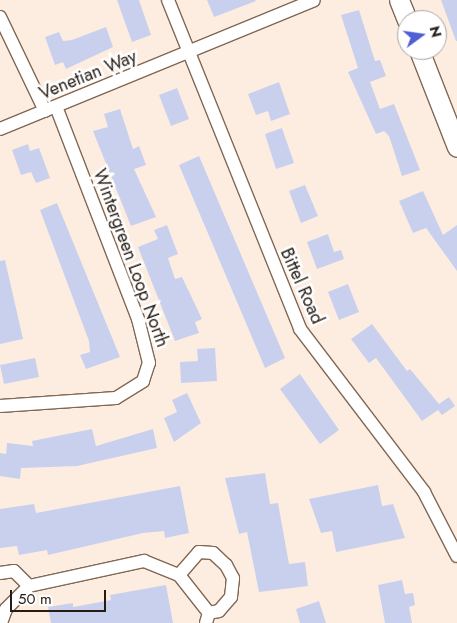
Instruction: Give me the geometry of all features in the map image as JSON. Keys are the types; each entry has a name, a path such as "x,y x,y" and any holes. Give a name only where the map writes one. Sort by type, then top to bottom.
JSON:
{"street":[{"name":"Bittel Road","path":"168,0 300,329 424,492 457,556"},
{"name":"Venetian Way","path":"0,129 189,53 314,0"},
{"name":"Wintergreen Loop North","path":"0,16 51,109 138,319 149,364 144,381 130,393 75,402 0,406"},
{"path":"423,60 457,147"},
{"path":"1,623 3,605 28,586 131,562 166,567 179,575 208,618 219,611 231,597 233,578 226,566 213,553 199,552 179,575"},
{"path":"0,573 14,571 28,586"}],"building":[{"path":"117,0 139,0 151,35 132,42"},
{"path":"207,0 255,0 256,1 214,17"},
{"path":"441,0 457,0 457,41 447,16 447,10 445,10"},
{"path":"359,10 375,61 380,60 386,76 370,82 380,109 394,104 420,170 402,176 389,136 384,131 376,134 348,72 358,68 341,15"},
{"path":"106,27 113,47 66,69 63,62 55,65 45,37 59,32 63,41 72,40"},
{"path":"279,82 290,114 271,121 268,111 256,115 248,94"},
{"path":"177,88 189,119 171,126 159,95"},
{"path":"120,109 133,149 139,146 146,165 134,169 156,217 131,226 93,131 108,127 104,114"},
{"path":"282,128 294,163 276,169 265,134"},
{"path":"28,144 30,151 39,148 50,178 36,183 31,172 21,175 12,150"},
{"path":"199,156 285,358 265,368 179,165"},
{"path":"305,185 318,216 301,223 289,191"},
{"path":"423,191 443,235 457,225 457,271 426,228 413,233 399,201"},
{"path":"57,203 120,357 86,369 80,355 90,352 89,341 40,210"},
{"path":"167,225 178,254 168,258 175,279 182,277 202,319 195,322 199,333 175,341 138,247 158,239 154,230"},
{"path":"328,234 334,252 341,250 344,259 317,269 307,242"},
{"path":"5,260 23,339 0,344 0,261"},
{"path":"348,284 359,312 339,320 328,292"},
{"path":"372,324 407,371 410,369 439,404 449,397 455,406 442,415 438,410 422,421 376,358 369,363 351,339"},
{"path":"215,348 217,381 181,383 180,362 198,361 197,349"},
{"path":"35,358 39,377 4,384 0,365"},
{"path":"300,374 339,430 320,444 280,389"},
{"path":"187,393 201,423 174,442 164,418 177,412 172,400"},
{"path":"92,429 96,446 153,429 157,448 77,466 21,468 20,479 0,476 0,453 6,454 7,443 33,446 32,441"},
{"path":"265,473 270,504 278,503 289,564 305,562 308,586 259,592 247,532 239,534 225,478"},
{"path":"378,485 382,506 393,504 405,538 336,552 332,531 321,533 309,499"},
{"path":"180,486 189,533 165,538 164,531 143,533 48,555 47,550 19,555 17,546 0,548 0,509 34,504 36,513"},
{"path":"402,580 405,594 413,593 415,605 409,607 412,623 385,623 378,585"},
{"path":"166,585 173,623 51,623 48,607 73,603 73,607 111,600 110,595"},
{"path":"319,601 326,623 300,623 296,609"}]}
